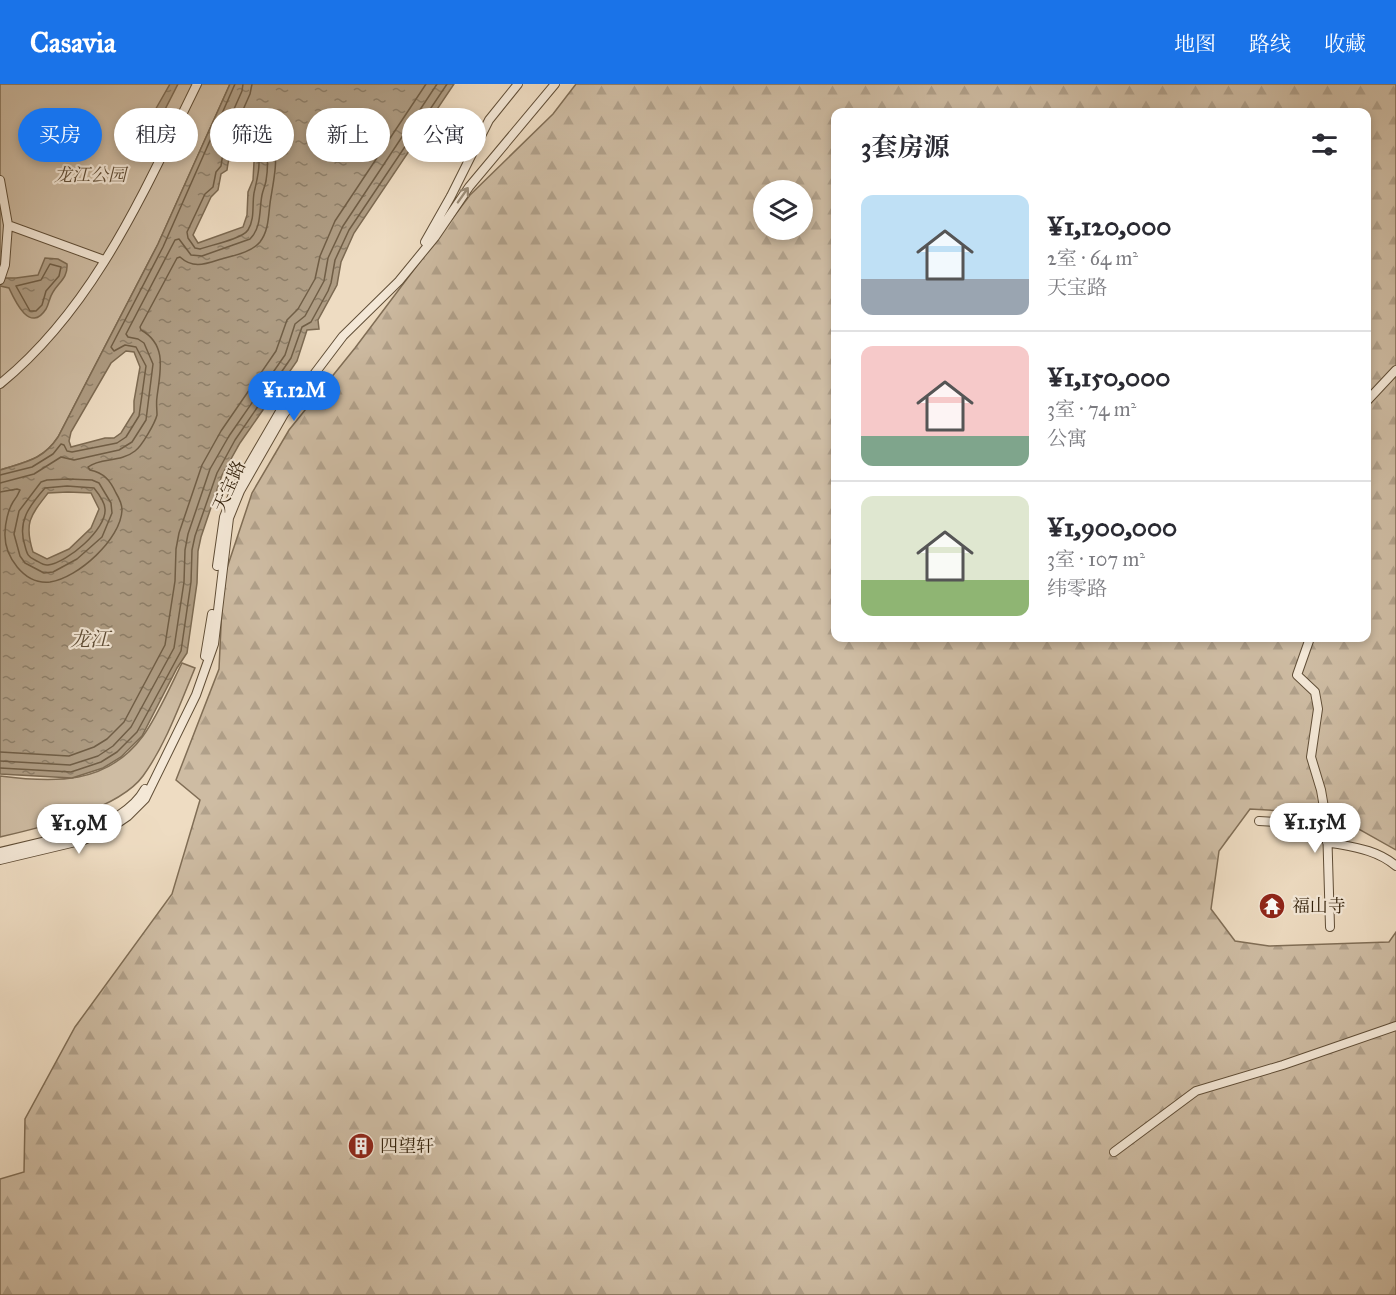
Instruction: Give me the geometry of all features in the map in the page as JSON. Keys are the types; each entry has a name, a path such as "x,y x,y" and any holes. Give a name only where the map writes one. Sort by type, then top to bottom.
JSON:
{"street":[{"path":"0,384 50,338 80,299 129,220 197,84"},
{"name":"天宝路","path":"136,805 194,691 200,672 209,643 224,517 235,489 280,411 339,332 396,276 427,239 489,120 518,84"},
{"name":"天宝路","path":"136,805 145,799 155,781 196,695 214,644 229,518 240,491 284,414 343,336 399,280 435,237 469,187 555,84"},
{"path":"0,180 8,225 5,265 1,277"},
{"path":"8,225 104,260"},
{"path":"1371,397 1396,370"},
{"path":"1309,642 1297,675 1315,692 1318,709 1311,757 1321,790 1327,825 1330,927"},
{"path":"0,852 84,832 112,820 136,805"},
{"path":"0,860 84,840 109,829 136,805"},
{"path":"1259,821 1327,825"},
{"path":"1327,842 1372,850 1396,866"},
{"path":"1114,1152 1196,1091 1274,1068 1396,1026"}],"green space":[{"name":"龙江公园","path":"0,84 230,84 219,108 210,108 210,128 198,155 198,108 114,108 114,162 195,162 158,244 58,437 40,455 0,470"},
{"path":"576,84 1396,84 1396,850 1332,814 1250,809 1219,851 1211,909 1235,941 1269,946 1389,942 1396,932 1396,1295 0,1295 0,1179 24,1172 25,1119 75,1027 172,894 200,800 176,780 219,669 226,571 252,493 289,430 355,348 470,195 553,114"},
{"path":"182,663 195,668 159,751 143,776 131,788 116,799 77,816 0,837 0,776 40,780 78,777 113,764 129,752 143,736 159,710"}],"water":[{"path":"170,84 178,84 166,108 156,108"},
{"name":"龙江","path":"230,84 454,84 438,108 402,108 402,161 354,233 341,262 337,285 318,320 319,329 307,330 297,361 240,443 222,475 198,551 197,583 187,653 142,736 121,757 103,768 72,778 0,774 0,470 40,455 58,437 158,244 195,162 198,162 198,155 210,128 210,162 228,162 227,170 221,174 218,190 211,197 193,235 198,243 243,227 247,215 248,192 253,180 254,162 294,162 294,108 219,108","holes":["126,351 134,352 140,367 134,412 121,433 114,438 105,438 71,447 69,441 71,432 111,363","48,493 91,493 99,509 91,528 69,549 47,559 33,552 29,534 30,520"]},
{"path":"45,258 58,259 67,264 67,269 46,309 40,316 29,317 19,307 9,288 0,286 0,278 38,275"}],"place":[{"name":"福山寺","path":"1272,906"},
{"name":"四望轩","path":"361,1146"}]}
